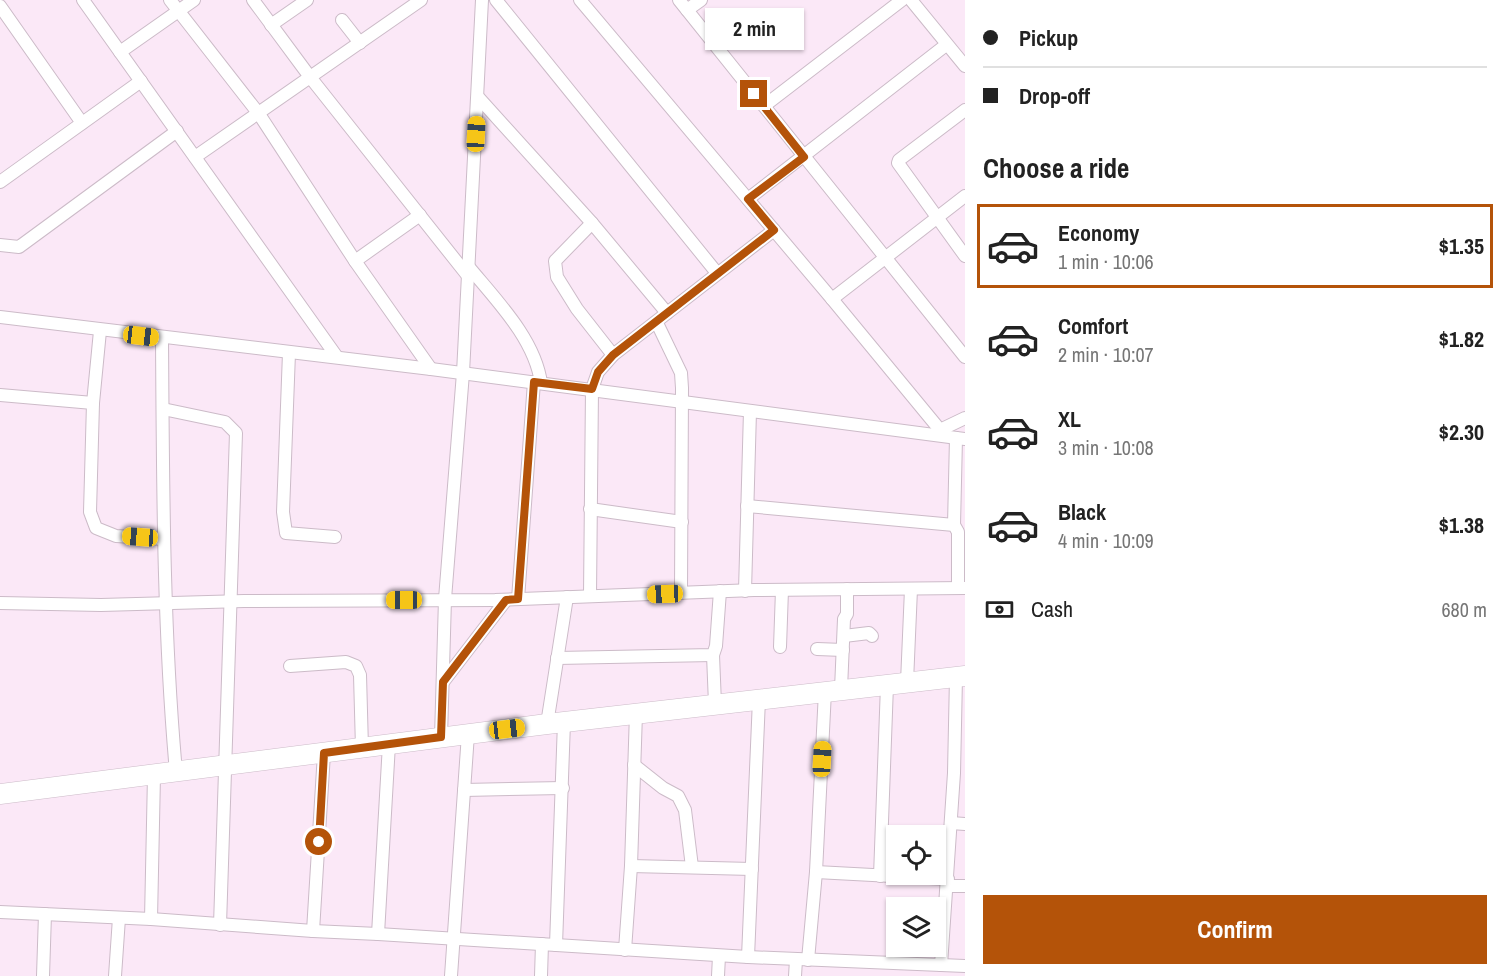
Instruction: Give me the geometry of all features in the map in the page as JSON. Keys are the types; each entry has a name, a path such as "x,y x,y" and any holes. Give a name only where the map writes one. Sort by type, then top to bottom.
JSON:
{"main road":[{"path":"0,794 636,713 961,676"}],"street":[{"path":"83,0 337,357"},
{"path":"170,0 259,114 355,261 431,369"},
{"path":"120,52 194,0"},
{"path":"253,0 310,77 420,216 495,298 524,339 540,371 512,599 443,682"},
{"path":"271,25 306,0"},
{"path":"195,157 421,0"},
{"path":"441,737 445,599 463,373 482,0"},
{"path":"496,0 717,273"},
{"path":"0,603 100,605 512,599 720,591 961,588 958,532 954,525 951,436 832,299 580,0"},
{"path":"701,0 683,5 965,357"},
{"path":"764,106 902,0"},
{"path":"911,0 965,66"},
{"path":"0,6 82,123"},
{"path":"342,20 360,43"},
{"path":"748,199 946,45"},
{"path":"0,182 141,81"},
{"path":"478,97 592,223 667,313"},
{"path":"965,110 898,163 965,256"},
{"path":"0,245 19,247 177,131"},
{"path":"832,299 965,196"},
{"path":"355,261 420,216"},
{"path":"592,223 555,261 556,277 577,309 613,355"},
{"path":"590,596 592,389 598,372 613,355 774,230"},
{"path":"0,317 99,331 337,357 951,436"},
{"path":"657,323 681,373 681,593"},
{"path":"99,331 93,403 90,512 96,528 116,536 164,539"},
{"path":"162,338 166,603 176,772"},
{"path":"289,352 283,512 285,533 335,537"},
{"path":"0,395 93,403"},
{"path":"163,409 225,422 236,433 220,925"},
{"path":"745,591 750,411"},
{"path":"951,436 965,418"},
{"path":"747,506 954,525"},
{"path":"590,508 682,522"},
{"path":"907,682 911,589"},
{"path":"780,647 782,590"},
{"path":"795,976 802,960 816,872 833,690 843,650 847,590"},
{"path":"715,704 713,655 716,646 720,591"},
{"path":"556,945 563,788 556,723 557,658 567,597"},
{"path":"843,636 869,633 872,636"},
{"path":"817,649 843,650"},
{"path":"557,658 713,655"},
{"path":"290,666 346,662 356,666 360,675 362,748"},
{"path":"941,965 951,823 960,763 961,676"},
{"path":"880,876 887,685"},
{"path":"748,957 759,699"},
{"path":"624,950 631,866 636,713"},
{"path":"451,976 468,734"},
{"path":"378,934 389,744"},
{"path":"313,931 324,753"},
{"path":"634,765 663,788 678,796 685,810 692,867"},
{"path":"150,919 154,775"},
{"path":"464,790 563,788"},
{"path":"951,823 965,824"},
{"path":"631,866 752,868"},
{"path":"816,872 948,882 965,886"},
{"path":"0,912 150,919 719,956 965,966"},
{"path":"42,976 45,914"},
{"path":"115,976 119,918"},
{"path":"540,976 542,945"},
{"path":"718,976 719,956"},
{"path":"861,962 861,976"}],"route":[{"path":"319,842 324,753 441,737 443,682 506,600 518,599 534,382 592,389 598,372 613,355 774,230 748,199 804,157 754,94"}]}
